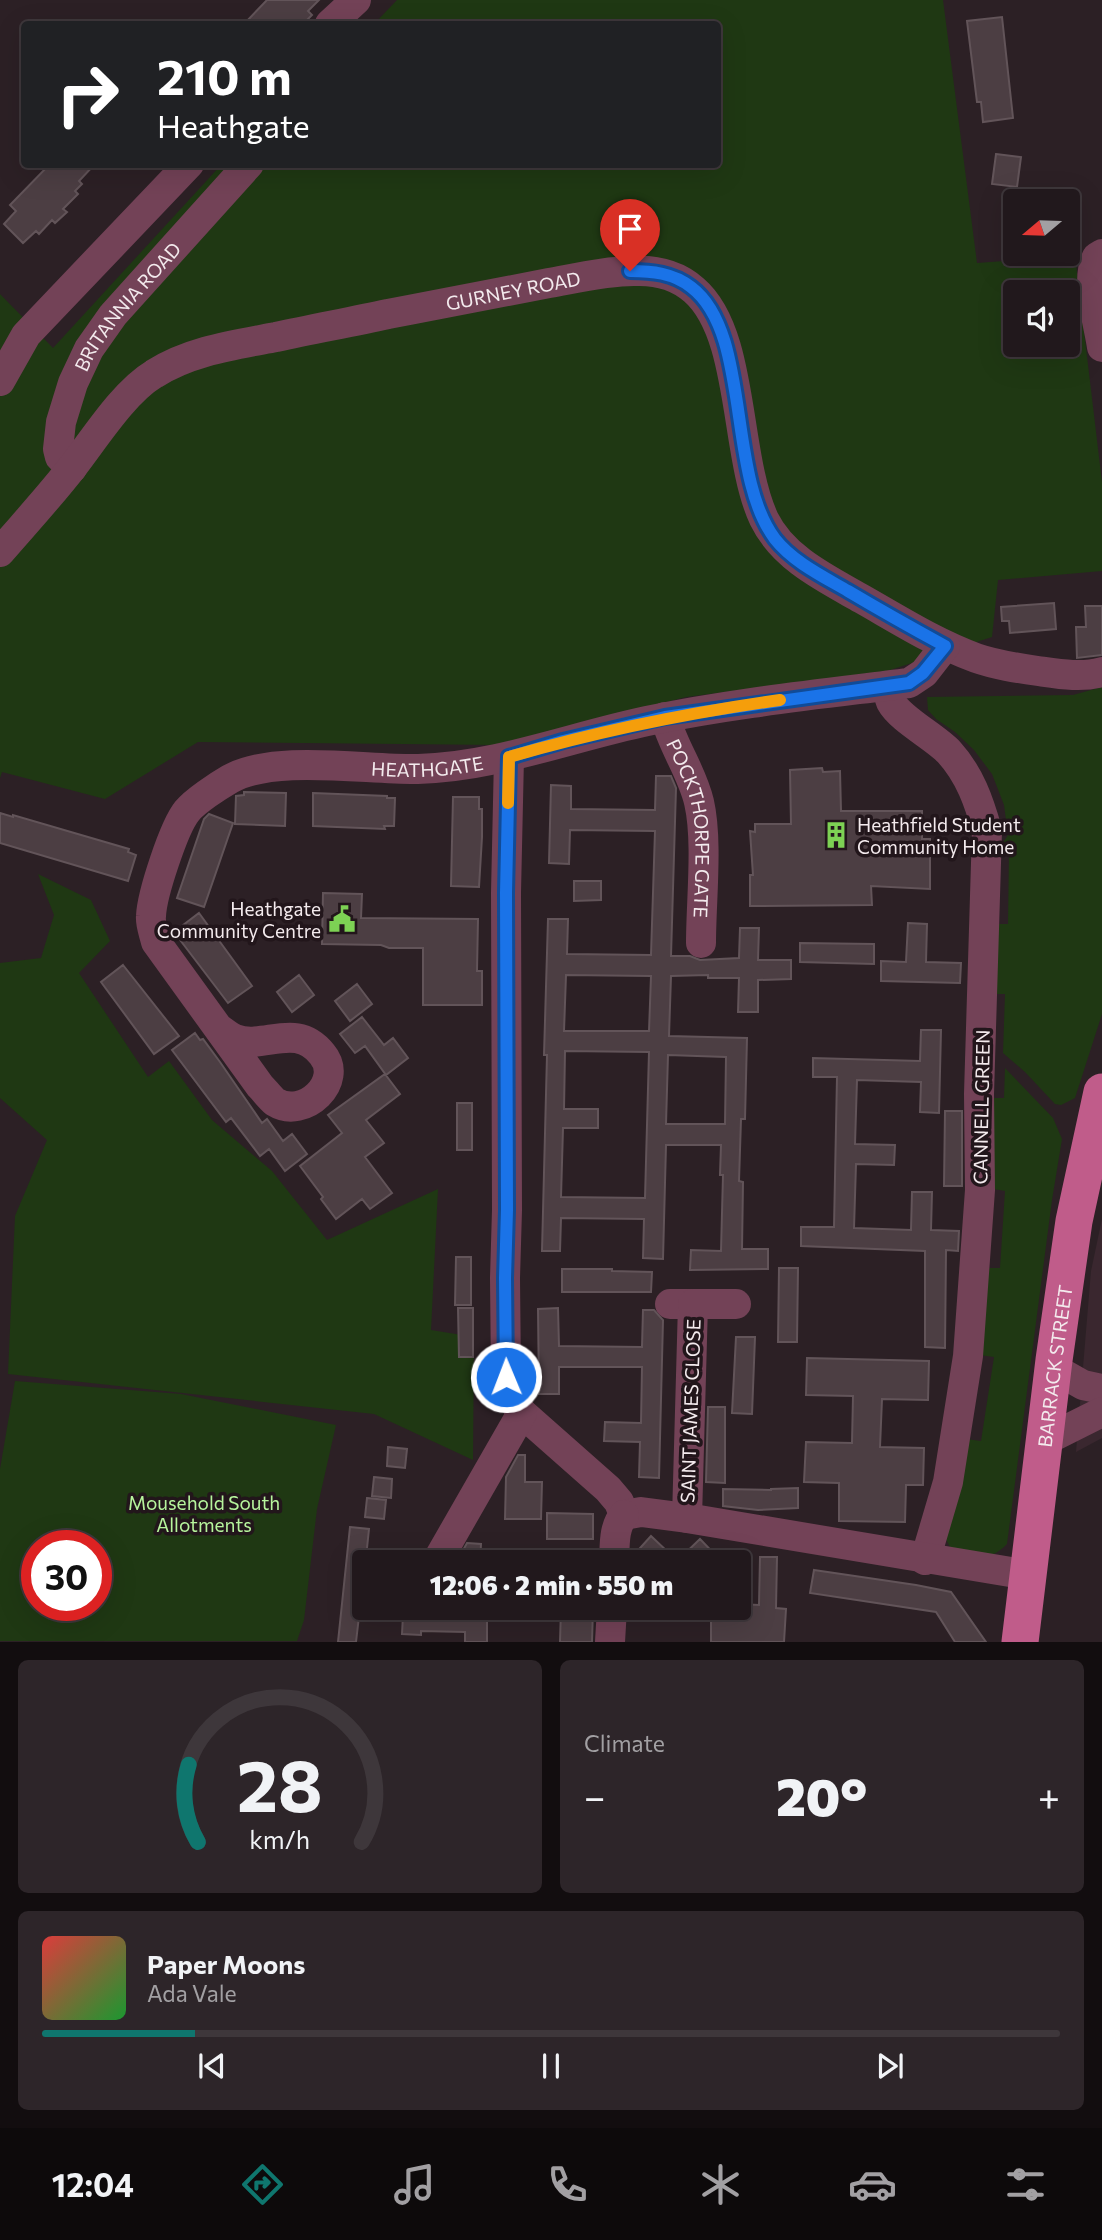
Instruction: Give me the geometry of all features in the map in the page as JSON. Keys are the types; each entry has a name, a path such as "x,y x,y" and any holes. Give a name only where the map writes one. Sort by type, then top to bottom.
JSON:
{"main road":[{"name":"BARRACK STREET","path":"1020,1642 1051,1384 1076,1206 1102,1092"}],"street":[{"path":"333,21 356,0"},
{"path":"0,381 26,335 185,168"},
{"name":"BRITANNIA ROAD","path":"72,468 60,457 58,449 61,422 73,383 89,349 113,315 245,168"},
{"path":"1102,254 1097,257 1092,267 1091,279 1102,347"},
{"name":"GURNEY ROAD","path":"0,552 131,394 151,375 181,360 204,352 500,292 598,274 654,271 672,276 690,286 703,298 715,317 729,359 755,496 775,539 793,556 945,646 978,659 1009,667 1064,675 1102,672"},
{"name":"HEATHGATE","path":"221,1030 156,942 150,918 155,889 187,811 230,779 251,770 279,765 419,769 509,757 665,717 909,683 917,679 945,646"},
{"name":"CANNELL GREEN","path":"887,686 891,702 898,711 948,751 966,774 975,790 987,830 979,1094 979,1190 968,1356 948,1482 925,1560"},
{"name":"POCKTHORPE GATE","path":"665,717 674,746 690,773 700,803 703,849 701,943"},
{"path":"509,757 506,893 506,1377 509,1394 522,1413 608,1489 619,1502 624,1515 615,1533 614,1550"},
{"name":"SAINT JAMES CLOSE","path":"687,1518 682,1304 736,1304"},
{"path":"1051,1384 1083,1385 1102,1389"},
{"path":"1051,1384 1102,1411"},
{"path":"1044,1441 1102,1411"},
{"path":"443,1550 522,1413"},
{"name":"SAINT JAMES CLOSE","path":"624,1515 641,1512 825,1529 925,1560 1028,1576"},
{"path":"610,1642 611,1620"}],"shaded area":[{"path":"1102,1219 1102,1438 1076,1452 1091,1271"}],"green space":[{"path":"397,0 943,0 977,263 1003,261 1003,266 1076,266 1078,280 1003,280 1003,357 1080,357 1080,298 1102,482 1102,571 998,580 992,637 887,671 686,697 499,745 198,742 105,799 2,772 0,778 0,294 53,348 218,168 721,168 721,21 377,21"},
{"path":"1102,687 1102,1014 1075,1098 1061,1105 1055,1104 1003,1053 1005,994 994,994 995,924 1008,924 1009,853 997,852 1008,835 1004,805 992,774 974,750 928,710 927,697 1073,695"},
{"path":"38,874 91,900 110,941 79,973 148,1077 169,1061 212,1120 272,1171 327,1240 438,1189 431,1330 474,1337 473,1460 374,1414 8,1374 15,1216 47,1140 0,1098 0,963 41,958 54,915"},
{"path":"1005,1068 1053,1118 1062,1139 1007,1544 993,1554 980,1556 951,1549 943,1533 966,1439 981,1441 994,1357 979,1355 986,1268 1000,1268 1005,1191 988,1188 992,1098 1004,1098"},
{"name":"Mousehold South Allotments","path":"15,1381 181,1394 336,1425 317,1509 304,1620 297,1641 0,1641 0,1469"}],"building":[{"path":"267,0 319,0 308,11 312,15 306,21 247,21"},
{"path":"1002,17 1013,118 983,122 981,102 977,102 967,21"},
{"path":"996,154 1021,157 1017,187 992,184"},
{"path":"46,168 91,168 79,181 82,184 75,191 78,194 63,209 67,212 55,223 52,220 39,234 36,231 23,243 4,224 16,211 10,205"},
{"path":"1054,603 1056,629 1010,633 1009,621 1002,621 1001,607"},
{"path":"1085,606 1102,606 1102,655 1077,658 1076,627 1086,627"},
{"name":"Heathfield Student Community Home","path":"822,768 823,772 840,771 841,811 922,811 922,839 930,839 930,889 871,886 872,905 750,906 750,875 753,875 750,831 755,832 755,824 791,824 790,770"},
{"path":"656,776 671,776 676,788 671,956 690,956 700,960 739,958 740,928 759,928 758,960 791,960 791,979 758,980 758,1012 738,1012 739,978 671,976 669,1036 747,1038 745,1119 741,1119 739,1181 743,1182 742,1249 768,1249 768,1269 690,1270 691,1250 721,1251 721,1145 666,1145 663,1259 643,1258 644,1219 561,1218 560,1251 542,1251 548,919 568,919 567,954 651,955 655,831 570,830 569,864 549,863 551,785 571,786 571,809 655,810","holes":["566,975 651,976 649,1031 564,1031","565,1051 649,1052 645,1198 561,1197 563,1128 598,1128 598,1109 564,1109","668,1055 726,1057 725,1124 666,1124"]},
{"path":"244,792 286,793 285,826 235,824 236,796 244,795"},
{"path":"313,793 395,798 394,826 384,826 385,829 313,826"},
{"path":"453,797 479,797 482,837 479,887 451,886"},
{"path":"0,813 129,849 128,852 136,855 128,881 0,843"},
{"path":"209,814 233,823 204,907 177,898 204,819"},
{"path":"574,881 601,881 601,900 574,901"},
{"path":"323,893 362,894 361,918 478,919 477,971 482,971 482,1005 423,1005 423,948 322,944"},
{"path":"199,913 252,986 228,1003 174,932"},
{"path":"908,923 927,924 926,962 961,963 960,983 881,981 881,961 906,962"},
{"path":"800,943 874,944 874,964 800,962"},
{"path":"123,965 179,1036 154,1054 101,982"},
{"path":"299,975 314,995 292,1012 277,992"},
{"path":"357,984 372,1004 350,1021 335,1001"},
{"path":"362,1017 384,1045 393,1038 408,1058 386,1075 365,1046 355,1053 340,1034"},
{"path":"921,1030 941,1030 939,1113 920,1112 921,1082 857,1080 855,1144 895,1145 894,1165 856,1164 854,1228 911,1230 912,1192 932,1192 931,1230 959,1231 958,1251 946,1250 945,1348 925,1347 925,1251 801,1246 801,1227 834,1227 837,1077 813,1077 813,1058 920,1061"},
{"path":"195,1033 200,1040 203,1039 262,1123 267,1119 283,1141 292,1134 307,1154 285,1171 269,1149 260,1156 231,1118 226,1122 172,1050"},
{"path":"385,1074 400,1094 366,1120 384,1143 365,1157 392,1193 370,1209 362,1199 336,1219 300,1166 342,1133 328,1115"},
{"path":"457,1103 472,1103 472,1150 457,1150"},
{"path":"945,1111 962,1111 962,1186 944,1186"},
{"path":"456,1257 471,1257 471,1305 455,1305"},
{"path":"779,1268 798,1268 797,1342 778,1342"},
{"path":"562,1269 652,1272 651,1292 562,1292"},
{"path":"458,1308 473,1308 473,1357 459,1357"},
{"path":"558,1308 559,1346 642,1347 643,1310 654,1310 663,1320 659,1478 639,1477 640,1442 604,1441 605,1422 641,1423 642,1367 559,1367 559,1394 539,1394 538,1309"},
{"path":"736,1337 755,1337 752,1414 732,1413"},
{"path":"807,1358 929,1361 928,1400 882,1399 880,1447 924,1448 923,1485 906,1485 905,1522 839,1521 839,1483 804,1482 806,1442 852,1443 853,1396 806,1395"},
{"path":"708,1407 725,1407 725,1483 706,1482"},
{"path":"388,1447 407,1449 405,1468 387,1466"},
{"path":"518,1455 525,1455 525,1482 542,1482 541,1519 505,1519 506,1477"},
{"path":"374,1477 392,1479 391,1498 372,1496"},
{"path":"798,1488 798,1508 758,1510 723,1506 723,1489"},
{"path":"367,1498 386,1500 384,1519 365,1517"},
{"path":"547,1513 593,1514 593,1539 547,1539"},
{"path":"350,1527 369,1529 367,1550 352,1550 352,1620 359,1620 356,1642 338,1642"},
{"path":"651,1536 666,1550 638,1550"},
{"path":"700,1539 711,1550 689,1550"},
{"path":"467,1543 481,1544 481,1550 463,1550"},
{"path":"760,1557 777,1557 776,1608 786,1609 784,1642 711,1642 711,1620 751,1620 751,1605 759,1605"},
{"path":"814,1570 951,1592 986,1642 955,1642 936,1612 810,1593"},
{"path":"403,1620 487,1620 487,1642 465,1642 465,1632 421,1631 421,1635 402,1634"},
{"path":"561,1620 593,1620 592,1642 560,1642"}],"slow traffic":[{"path":"508,803 509,757 665,717 780,700"}],"place":[{"name":"Heathfield Student Community Home","path":"836,835"},
{"name":"Heathgate Community Centre","path":"342,919"}],"route":[{"path":"506,1377 506,893 509,757 665,717 909,683 931,665 945,646 830,580 793,556 775,539 755,496 747,466 729,359 715,317 703,298 690,286 672,276 654,271 630,271"}]}
